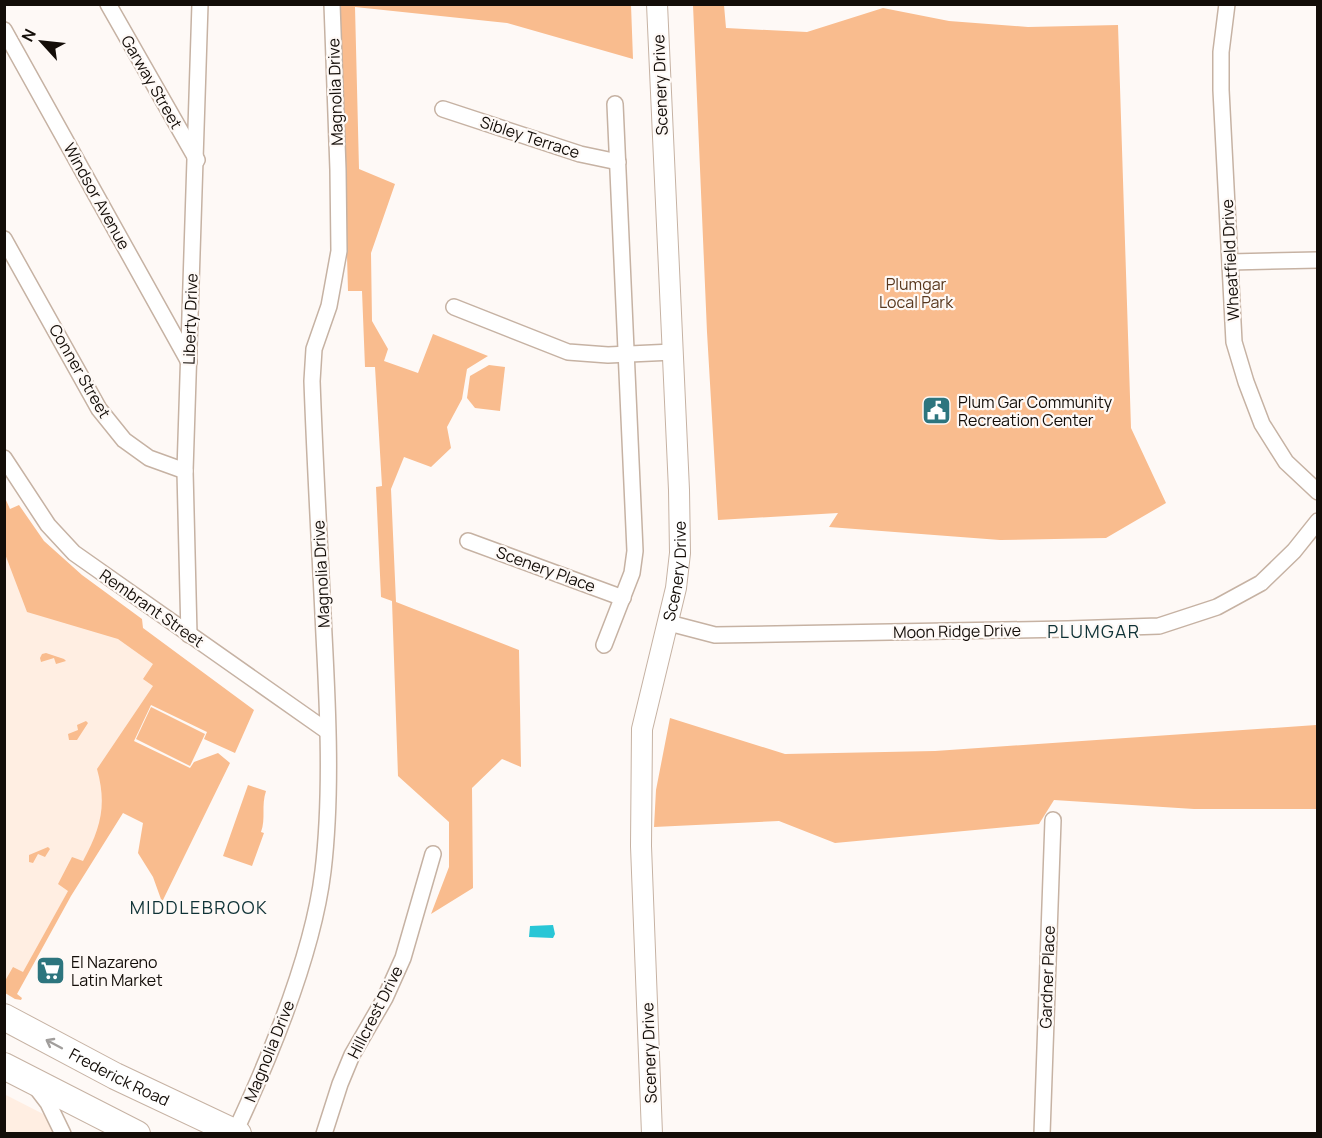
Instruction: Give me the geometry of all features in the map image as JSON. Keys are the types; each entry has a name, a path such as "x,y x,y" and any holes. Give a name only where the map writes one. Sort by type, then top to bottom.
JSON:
{"main road":[{"name":"Frederick Road","path":"4,1017 115,1076 237,1133"},
{"path":"4,1066 134,1132"},
{"path":"90,1134 111,1129 134,1132"}],"street":[{"name":"Garway Street","path":"108,4 197,160"},
{"name":"Liberty Drive","path":"189,634 186,471 200,4"},
{"name":"Magnolia Drive","path":"237,1133 290,999 311,931 323,871 327,815 327,731 312,381 314,349 329,306 339,251 332,4"},
{"name":"Scenery Drive","path":"652,1134 641,846 642,740 649,697 669,623 680,553 680,490 657,4"},
{"name":"Wheatfield Drive","path":"1227,4 1221,52 1234,342 1262,424 1286,462 1317,492"},
{"name":"Windsor Avenue","path":"4,30 189,362"},
{"path":"604,645 632,573 635,552 615,104"},
{"name":"Sibley Terrace","path":"443,109 580,154 618,162"},
{"name":"Conner Street","path":"4,239 99,409 124,440 149,458 186,471"},
{"path":"1230,262 1317,260"},
{"path":"454,307 563,350 593,355 673,352"},
{"name":"Rembrant Street","path":"4,458 48,525 74,553 327,731"},
{"name":"Moon Ridge Drive","path":"669,623 715,635 1056,630 1159,626 1217,607 1261,583 1294,551 1317,521"},
{"name":"Scenery Place","path":"468,541 623,598"},
{"name":"Gardner Place","path":"1042,1134 1053,820"},
{"name":"Hillcrest Drive","path":"324,1134 352,1055 385,998 403,958 434,854"},
{"path":"29,1079 48,1103 63,1134"}],"shaded area":[{"path":"4,522 169,664 102,763 118,797 15,991 4,985"},
{"path":"4,1094 53,1119 59,1133 5,1133"}],"green space":[{"path":"340,5 631,5 633,59 507,23 355,7 359,169 395,184 371,253 372,321 388,349 384,361 418,373 433,334 488,356 467,369 462,399 447,427 451,448 431,467 404,457 391,489 396,602 519,650 521,767 502,759 472,788 473,888 431,914 449,867 449,822 398,776 392,601 381,597 376,487 382,486 375,367 365,367 362,291 348,291"},
{"name":"Plumgar Local Park","path":"693,5 724,5 726,28 807,32 883,8 949,21 1028,27 1118,25 1131,428 1166,503 1106,538 1000,540 829,527 838,513 718,520 707,332"},
{"path":"489,365 505,367 500,411 475,408 467,398 470,376"},
{"path":"5,498 10,509 19,505 44,541 82,575 142,619 143,628 254,710 235,753 204,739 207,732 151,705 134,741 190,768 194,762 218,753 230,763 162,902 153,877 138,853 143,823 123,813 71,896 17,994 22,998 21,1000 5,993 5,981 13,967 23,972 68,891 58,884 72,857 83,861 89,849 98,827 102,805 97,769 153,686 143,679 153,664 118,639 27,612 5,554"},
{"path":"46,653 66,661 56,664 54,658 41,662 42,654"},
{"path":"151,707 205,734 190,766 136,739"},
{"path":"670,718 785,754 935,751 1316,725 1317,809 1194,809 1054,800 1039,824 835,843 779,821 654,827 656,790"},
{"path":"86,721 88,723 77,740 69,740 68,734 78,730 77,725"},
{"path":"248,785 266,791 261,832 264,833 252,866 223,856"},
{"path":"48,847 50,849 45,857 38,854 33,863 29,862 29,855"}],"water":[{"path":"553,925 555,934 553,938 529,937 530,926"}],"place":[{"name":"Plum Gar Community Recreation Center","path":"937,411"},
{"name":"El Nazareno Latin Market","path":"50,971"}],"district":[{"name":"PLUMGAR","path":"1094,632"},
{"name":"MIDDLEBROOK","path":"199,908"}]}
